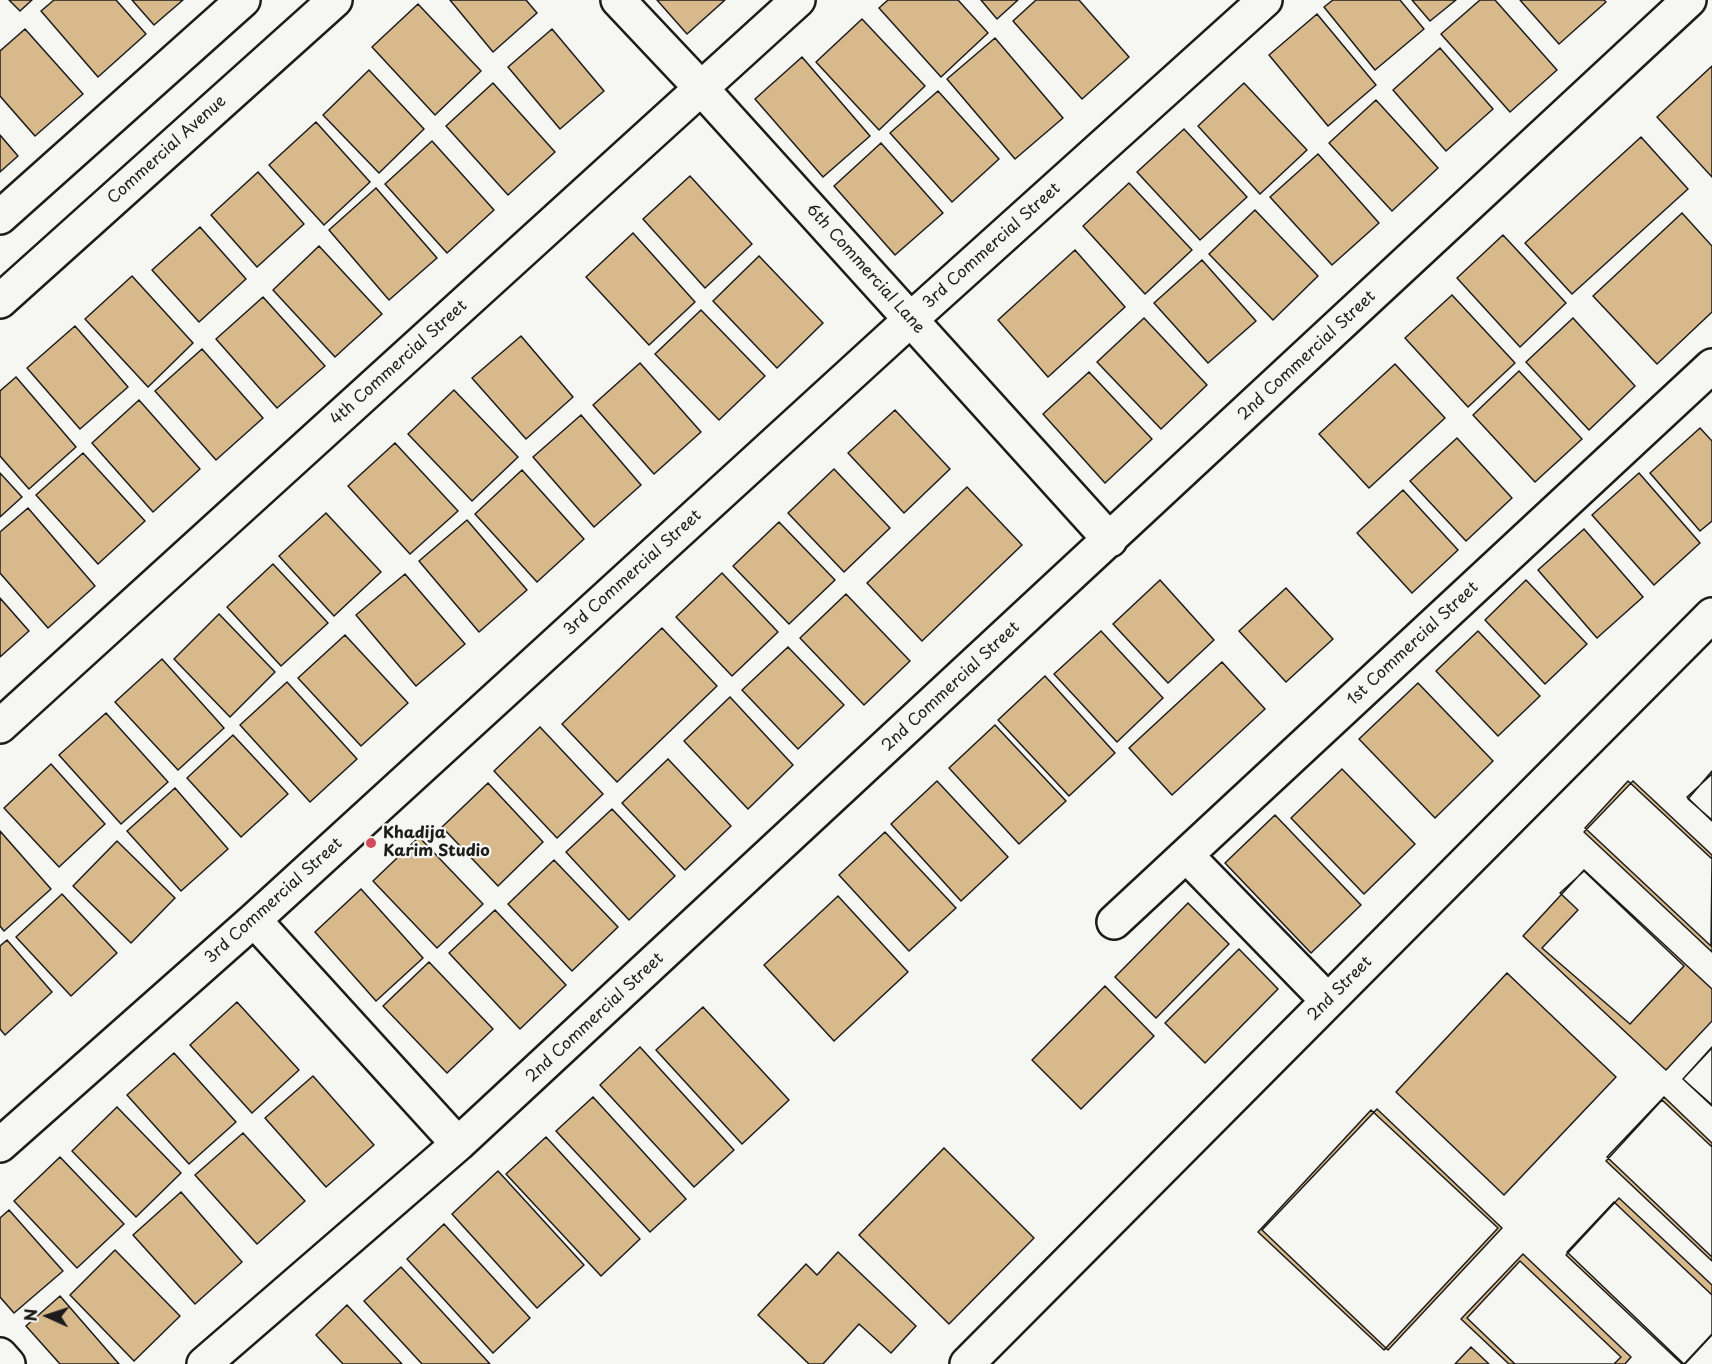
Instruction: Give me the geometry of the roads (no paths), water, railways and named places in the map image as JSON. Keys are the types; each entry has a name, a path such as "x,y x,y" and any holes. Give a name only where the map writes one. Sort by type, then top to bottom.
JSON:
{"street":[{"path":"0,218 243,0"},
{"name":"Commercial Avenue","path":"0,301 335,0"},
{"name":"6th Commercial Lane","path":"618,0 701,88 1110,540"},
{"name":"4th Commercial Street","path":"0,726 798,0"},
{"name":"3rd Commercial Street","path":"0,1145 254,920 910,320 1265,0"},
{"name":"2nd Commercial Street","path":"204,1364 458,1144 1689,0"},
{"name":"1st Commercial Street","path":"1114,922 1712,366"},
{"name":"2nd Street","path":"967,1364 1712,615"},
{"path":"1186,855 1328,1001"},
{"path":"254,920 458,1144"},
{"path":"0,1355 8,1364"}],"place":[{"name":"Khadija Karim Studio","path":"371,843"}]}
